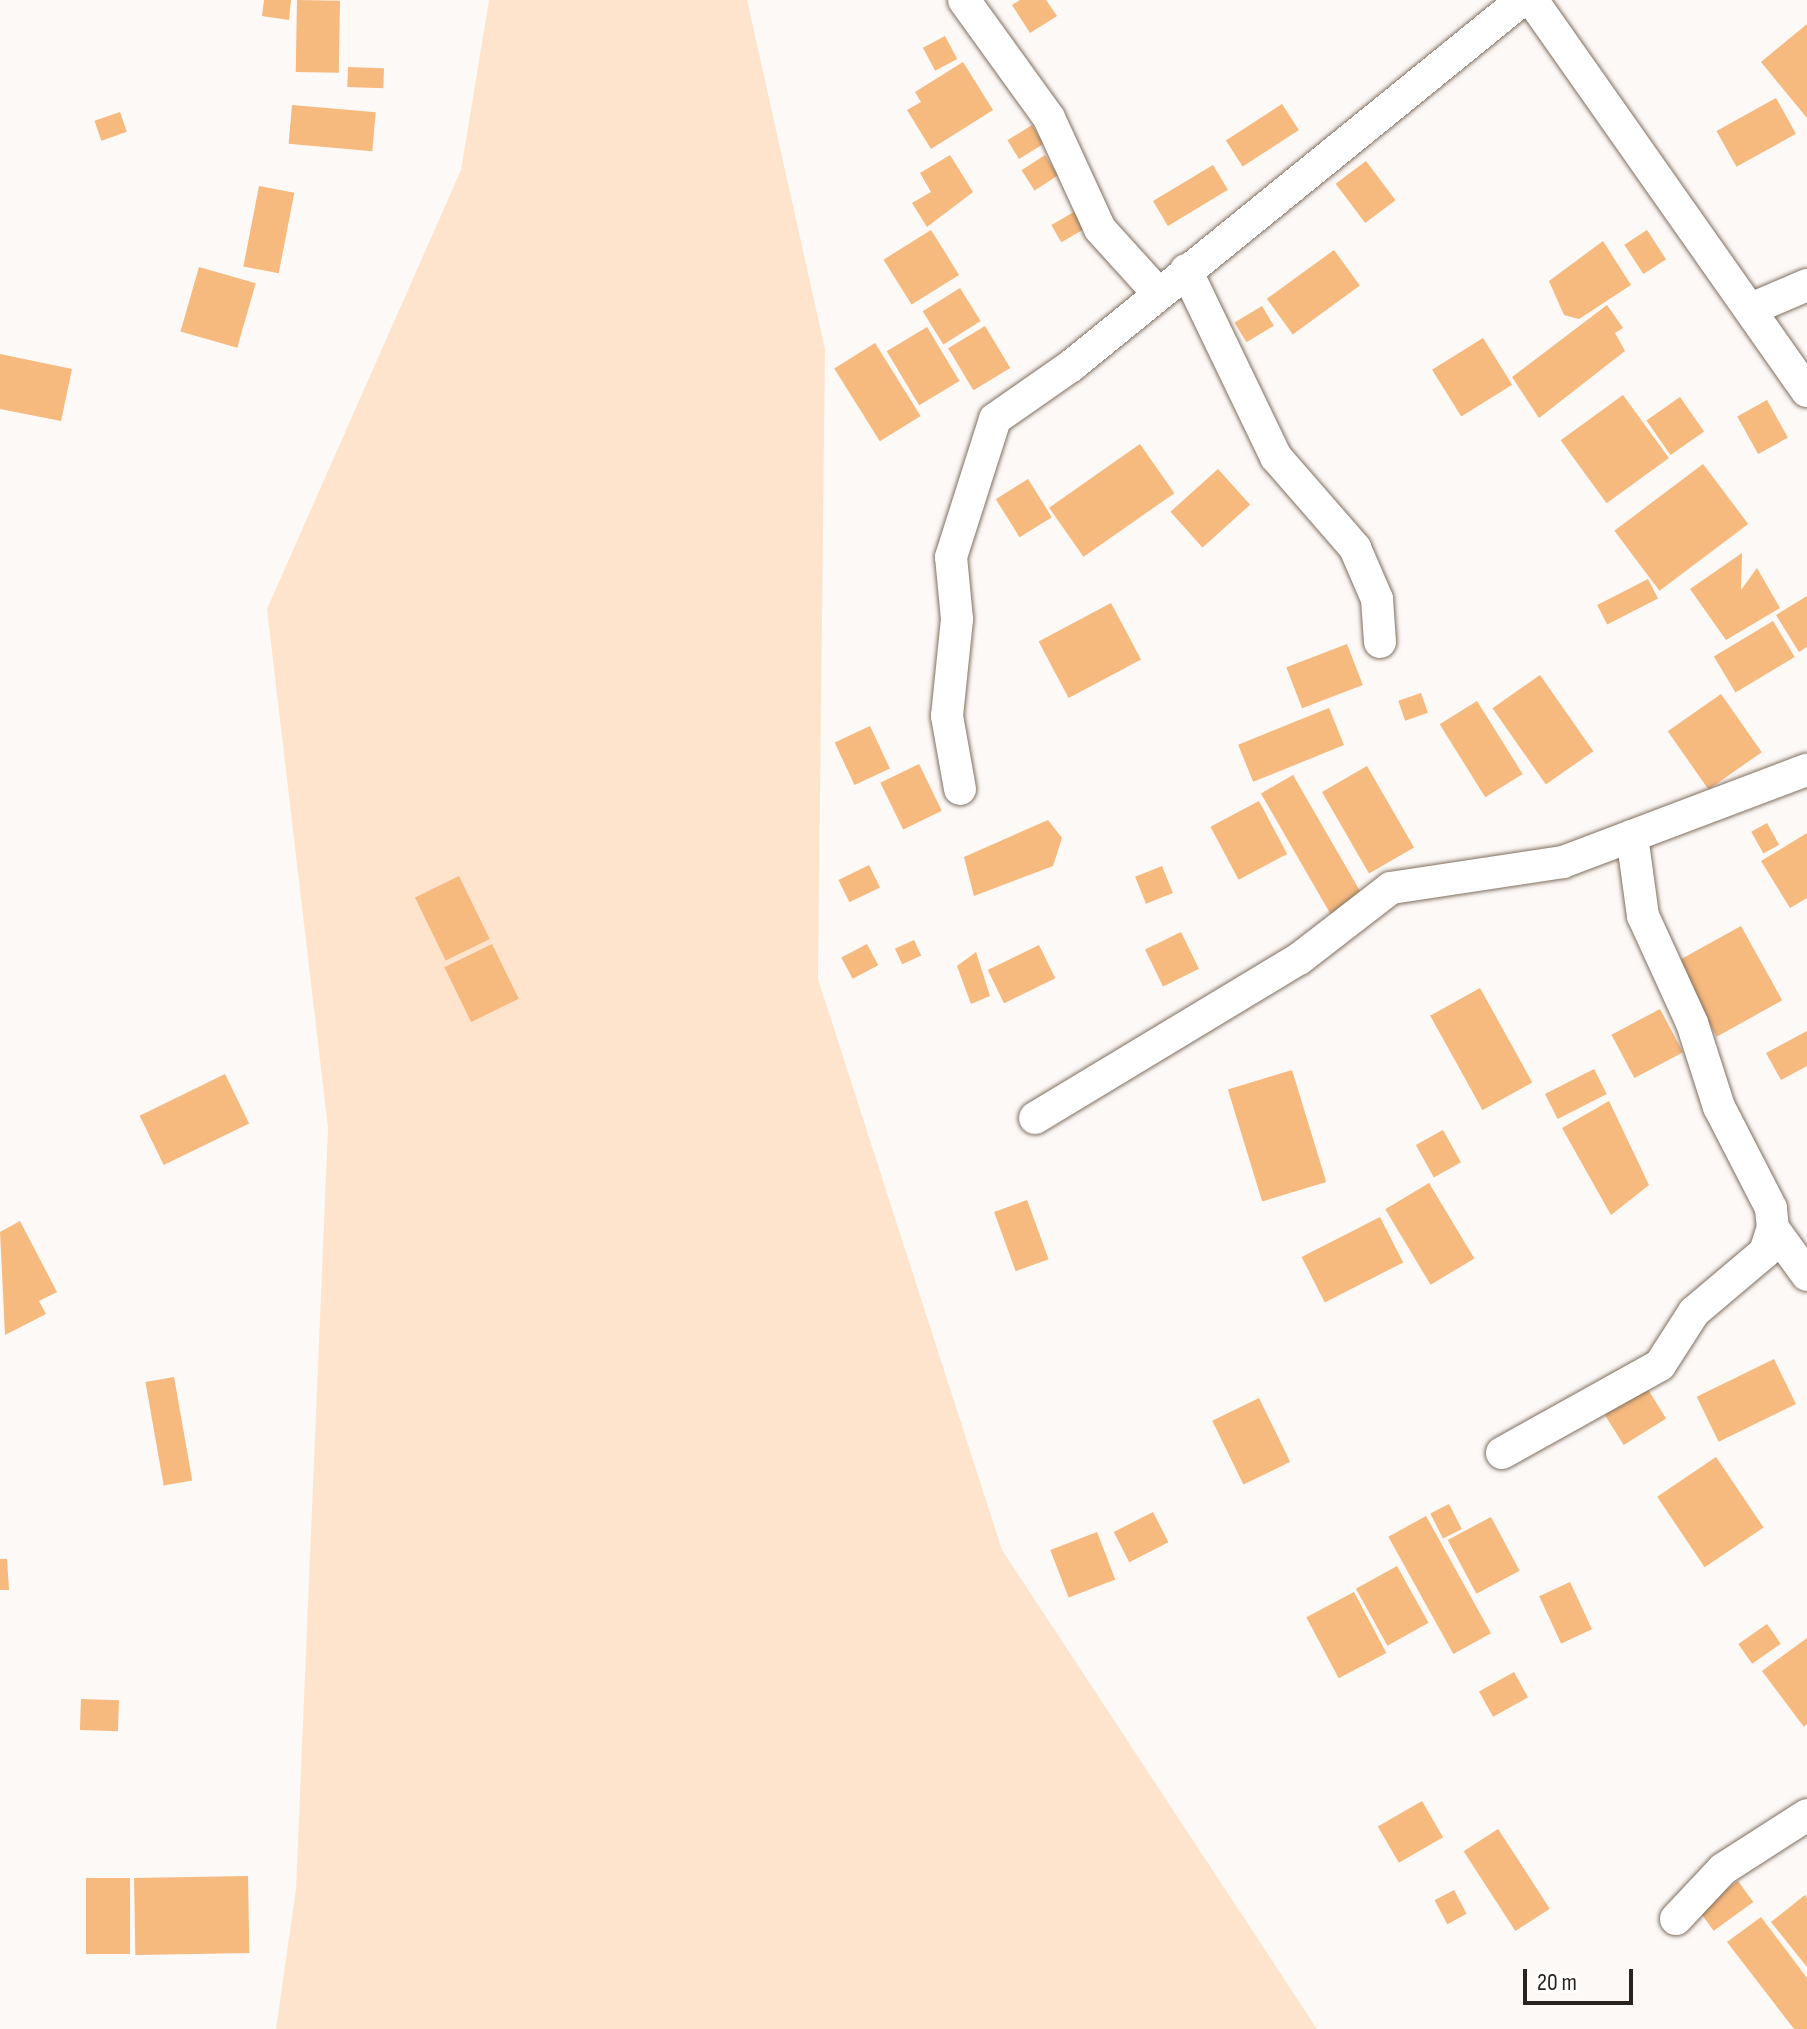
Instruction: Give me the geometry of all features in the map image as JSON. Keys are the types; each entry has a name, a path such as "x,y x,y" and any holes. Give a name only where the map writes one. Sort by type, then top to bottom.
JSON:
{"street":[{"path":"964,0 1049,118 1100,229 1156,291"},
{"path":"960,789 947,716 957,619 951,557 984,439 1006,410 1071,366 1156,291 1522,0"},
{"path":"1532,0 1807,391"},
{"path":"1186,270 1276,457 1355,548 1377,599 1380,642"},
{"path":"1751,309 1807,285"},
{"path":"1035,1118 1299,959 1373,897 1563,862 1807,770"},
{"path":"1502,1453 1660,1365 1694,1312 1765,1252 1773,1228 1771,1208 1719,1107 1692,1023 1643,916 1632,836"},
{"path":"1773,1228 1807,1275"},
{"path":"1676,1919 1723,1869 1807,1815"}],"shaded area":[{"path":"489,0 747,0 825,349 818,979 1002,1550 1317,2029 276,2029 296,1889 328,1128 267,609 461,170"}],"building":[{"path":"264,0 291,0 289,20 262,16"},
{"path":"297,0 340,1 339,73 296,72"},
{"path":"1020,0 1046,0 1057,16 1030,33 1012,5"},
{"path":"1807,24 1807,118 1761,62"},
{"path":"945,36 957,59 935,71 923,48"},
{"path":"963,62 993,110 931,149 907,110 921,102 915,92"},
{"path":"348,67 384,68 383,88 347,87"},
{"path":"1776,98 1796,134 1736,167 1717,131"},
{"path":"1282,104 1299,130 1243,166 1226,140"},
{"path":"292,105 376,112 372,151 289,144"},
{"path":"120,112 127,132 101,141 94,121"},
{"path":"1032,125 1044,144 1019,159 1007,140"},
{"path":"950,155 973,192 927,227 912,203 931,192 920,173"},
{"path":"1045,155 1058,175 1035,190 1022,170"},
{"path":"1366,161 1395,200 1365,223 1336,184"},
{"path":"1213,165 1228,190 1168,226 1153,201"},
{"path":"259,186 294,193 279,273 243,266"},
{"path":"1079,209 1089,226 1061,242 1051,225"},
{"path":"931,230 959,275 912,305 884,260"},
{"path":"1647,230 1666,259 1643,274 1624,245"},
{"path":"1603,241 1631,285 1579,319 1564,315 1549,281"},
{"path":"1334,250 1360,286 1293,334 1267,299"},
{"path":"199,267 256,283 237,348 181,331"},
{"path":"960,288 981,321 943,344 923,311"},
{"path":"1607,305 1623,328 1615,333 1625,351 1539,418 1512,377"},
{"path":"1262,306 1274,326 1246,342 1235,322"},
{"path":"985,326 1010,368 973,390 948,348"},
{"path":"927,327 959,381 919,405 887,351"},
{"path":"1483,338 1512,385 1461,416 1432,370"},
{"path":"875,343 921,416 880,441 834,368"},
{"path":"0,354 72,369 61,421 0,409"},
{"path":"1623,395 1669,458 1607,503 1561,440"},
{"path":"1680,397 1704,431 1671,455 1646,421"},
{"path":"1767,400 1788,438 1758,454 1737,416"},
{"path":"1140,444 1174,493 1083,557 1049,508"},
{"path":"1703,464 1748,524 1659,591 1614,531"},
{"path":"1218,469 1250,505 1203,547 1170,512"},
{"path":"1028,479 1052,517 1020,537 996,499"},
{"path":"1742,553 1741,590 1757,568 1780,608 1726,640 1690,589"},
{"path":"1648,579 1658,599 1607,624 1597,605"},
{"path":"1807,596 1807,647 1799,652 1776,615"},
{"path":"1111,603 1141,660 1069,698 1039,641"},
{"path":"1773,621 1795,657 1735,693 1714,657"},
{"path":"1347,644 1363,685 1302,708 1286,667"},
{"path":"1540,675 1593,751 1546,784 1492,708"},
{"path":"1421,693 1428,713 1405,721 1398,701"},
{"path":"1721,694 1762,752 1708,789 1668,731"},
{"path":"1477,701 1523,774 1485,797 1440,724"},
{"path":"1329,708 1344,745 1253,782 1238,745"},
{"path":"870,726 890,769 855,785 835,742"},
{"path":"919,764 942,811 903,830 880,783"},
{"path":"1367,766 1414,847 1369,873 1322,792"},
{"path":"1293,775 1363,896 1331,915 1261,794"},
{"path":"1259,801 1287,854 1239,880 1210,827"},
{"path":"1048,820 1062,838 1053,866 974,896 964,857"},
{"path":"1767,823 1779,845 1763,854 1751,832"},
{"path":"1807,833 1807,898 1790,908 1761,861"},
{"path":"869,865 880,887 849,902 838,880"},
{"path":"1162,866 1173,893 1146,904 1135,877"},
{"path":"459,876 490,939 446,960 415,897"},
{"path":"1741,926 1782,1000 1717,1037 1675,962"},
{"path":"1181,932 1199,969 1163,986 1145,950"},
{"path":"914,940 921,955 902,964 895,949"},
{"path":"492,944 519,999 471,1022 444,967"},
{"path":"867,944 878,965 853,979 841,958"},
{"path":"1039,945 1055,978 1004,1003 988,970"},
{"path":"976,952 990,996 971,1004 957,966"},
{"path":"1480,988 1532,1082 1483,1110 1430,1016"},
{"path":"1660,1009 1683,1052 1634,1078 1611,1035"},
{"path":"1807,1031 1807,1066 1781,1080 1766,1053"},
{"path":"1594,1069 1607,1094 1558,1119 1545,1094"},
{"path":"1292,1070 1326,1182 1262,1201 1228,1090"},
{"path":"225,1074 249,1123 164,1165 140,1116"},
{"path":"1609,1101 1649,1185 1611,1215 1562,1128"},
{"path":"1443,1130 1461,1162 1434,1177 1416,1145"},
{"path":"1429,1183 1474,1258 1431,1285 1385,1209"},
{"path":"1027,1200 1049,1259 1016,1271 994,1212"},
{"path":"1380,1217 1403,1262 1325,1302 1302,1257"},
{"path":"20,1221 57,1292 39,1301 46,1314 5,1335 0,1232"},
{"path":"1774,1359 1796,1404 1719,1442 1697,1397"},
{"path":"174,1377 192,1480 164,1485 145,1382"},
{"path":"1647,1388 1666,1419 1624,1445 1605,1414"},
{"path":"1259,1398 1290,1462 1243,1485 1212,1421"},
{"path":"1716,1457 1764,1527 1705,1567 1657,1497"},
{"path":"1449,1504 1462,1529 1443,1538 1430,1514"},
{"path":"1153,1512 1168,1542 1129,1562 1114,1532"},
{"path":"1426,1516 1491,1633 1453,1654 1388,1537"},
{"path":"1491,1517 1520,1571 1476,1594 1448,1540"},
{"path":"1097,1532 1115,1580 1069,1598 1050,1550"},
{"path":"0,1559 7,1559 9,1590 0,1590"},
{"path":"1397,1566 1429,1623 1387,1646 1356,1589"},
{"path":"1570,1582 1592,1629 1561,1643 1539,1596"},
{"path":"1354,1592 1386,1653 1339,1678 1306,1617"},
{"path":"1767,1624 1781,1644 1752,1664 1738,1644"},
{"path":"1807,1638 1807,1724 1804,1727 1762,1671"},
{"path":"1514,1672 1528,1697 1493,1717 1479,1691"},
{"path":"81,1699 119,1700 118,1731 80,1730"},
{"path":"1422,1801 1443,1837 1399,1863 1378,1826"},
{"path":"1498,1829 1550,1909 1515,1931 1464,1851"},
{"path":"248,1876 249,1953 135,1955 134,1878"},
{"path":"86,1878 130,1878 130,1954 86,1954"},
{"path":"1738,1881 1753,1902 1714,1931 1698,1910"},
{"path":"1454,1890 1467,1914 1447,1924 1435,1900"},
{"path":"1805,1895 1807,1898 1807,1967 1771,1922"},
{"path":"1761,1917 1807,1978 1807,2029 1794,2029 1727,1942"}]}
